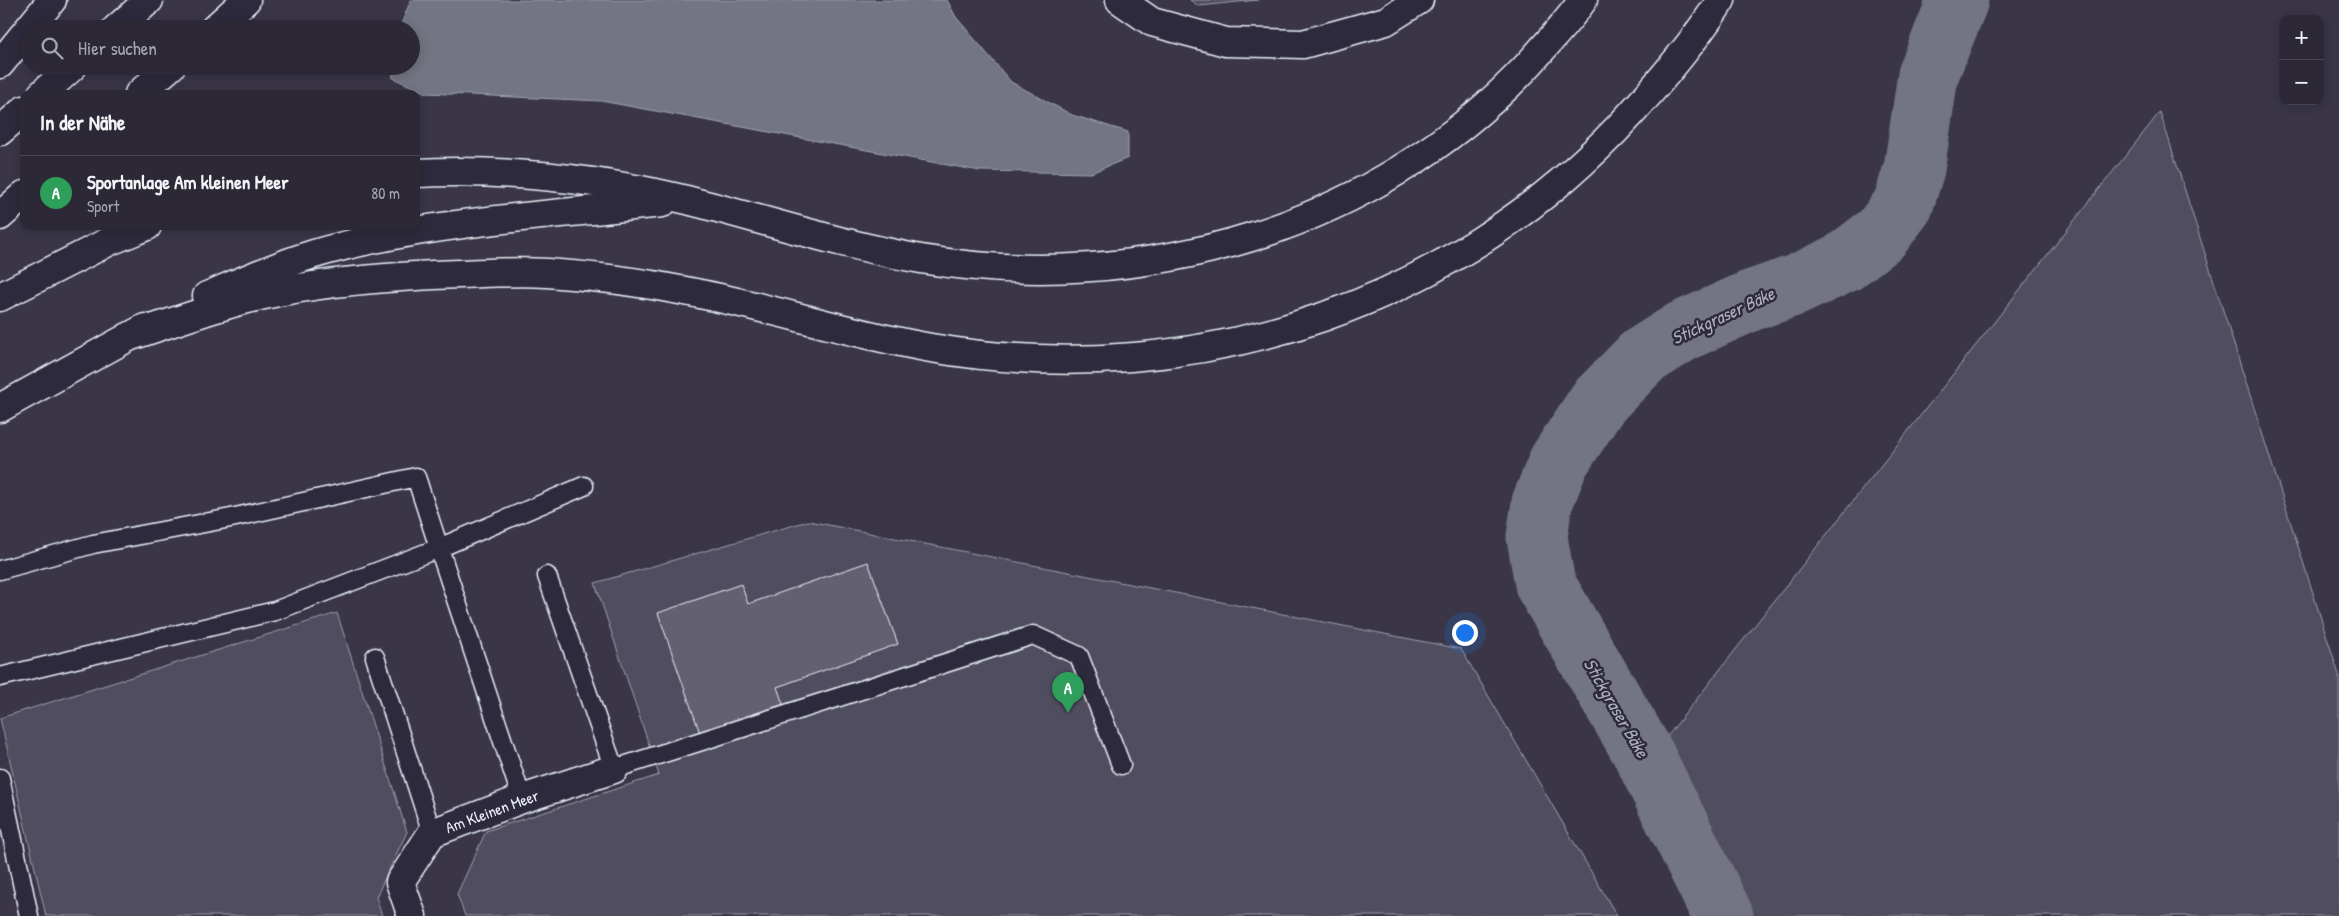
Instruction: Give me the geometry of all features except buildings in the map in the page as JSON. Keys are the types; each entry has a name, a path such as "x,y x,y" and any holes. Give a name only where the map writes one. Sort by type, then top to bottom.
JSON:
{"main road":[{"path":"36,20 52,0"},
{"path":"126,20 149,0"},
{"path":"224,20 246,0"},
{"path":"1120,0 1152,22 1226,42 1303,44 1386,21 1419,0"},
{"path":"420,173 449,172 549,178 627,187 686,200 816,235 921,259 978,266 1038,270 1116,266 1221,246 1288,226 1355,195 1435,148 1500,95 1568,21 1583,0"},
{"path":"128,337 224,305 277,292 404,276 543,273 622,281 688,291 930,348 991,356 1058,361 1125,359 1232,344 1333,315 1384,294 1432,269 1516,218 1595,152 1633,112 1678,60 1720,0"},
{"path":"0,64 20,39"},
{"path":"47,90 64,75"},
{"path":"144,90 161,75"},
{"path":"0,131 20,114"},
{"path":"0,216 20,198"},
{"path":"0,408 198,300 261,273 327,250 393,235 686,200"},
{"path":"0,297 110,241 137,230"},
{"name":"Am Kleinen Meer","path":"412,916 400,882 432,833 522,799 614,770"}],"lane":[{"path":"0,570 93,544 231,518 416,477 522,799"},
{"path":"0,677 275,611 439,548 584,486"},
{"path":"547,576 614,770 1033,635 1079,656 1121,765"},
{"path":"375,657 432,833"},
{"path":"0,778 29,916"}],"shaded area":[{"path":"1190,0 1258,0 1199,6"},
{"path":"2160,112 2339,675 2339,916 1746,916 1651,757"},
{"path":"808,521 1461,649 1617,916 465,916 457,894 486,831 659,775 595,583"},
{"path":"337,613 407,832 376,897 382,916 46,916 0,718"}],"water":[{"path":"411,0 947,0 956,17 1011,82 1072,115 1128,132 1128,158 1091,173 980,171 601,101 426,93 393,78 393,75 420,75 420,20 403,20"}],"waterway":[{"name":"Stickgraser Bäke","path":"1723,916 1643,753 1545,584 1537,537 1542,503 1559,461 1598,402 1642,357 1683,331 1750,301 1796,285 1843,263 1882,233 1903,205 1914,169 1928,75 1958,0"}],"place":[{"name":"Sportanlage Am kleinen Meer","path":"1068,713"}]}
